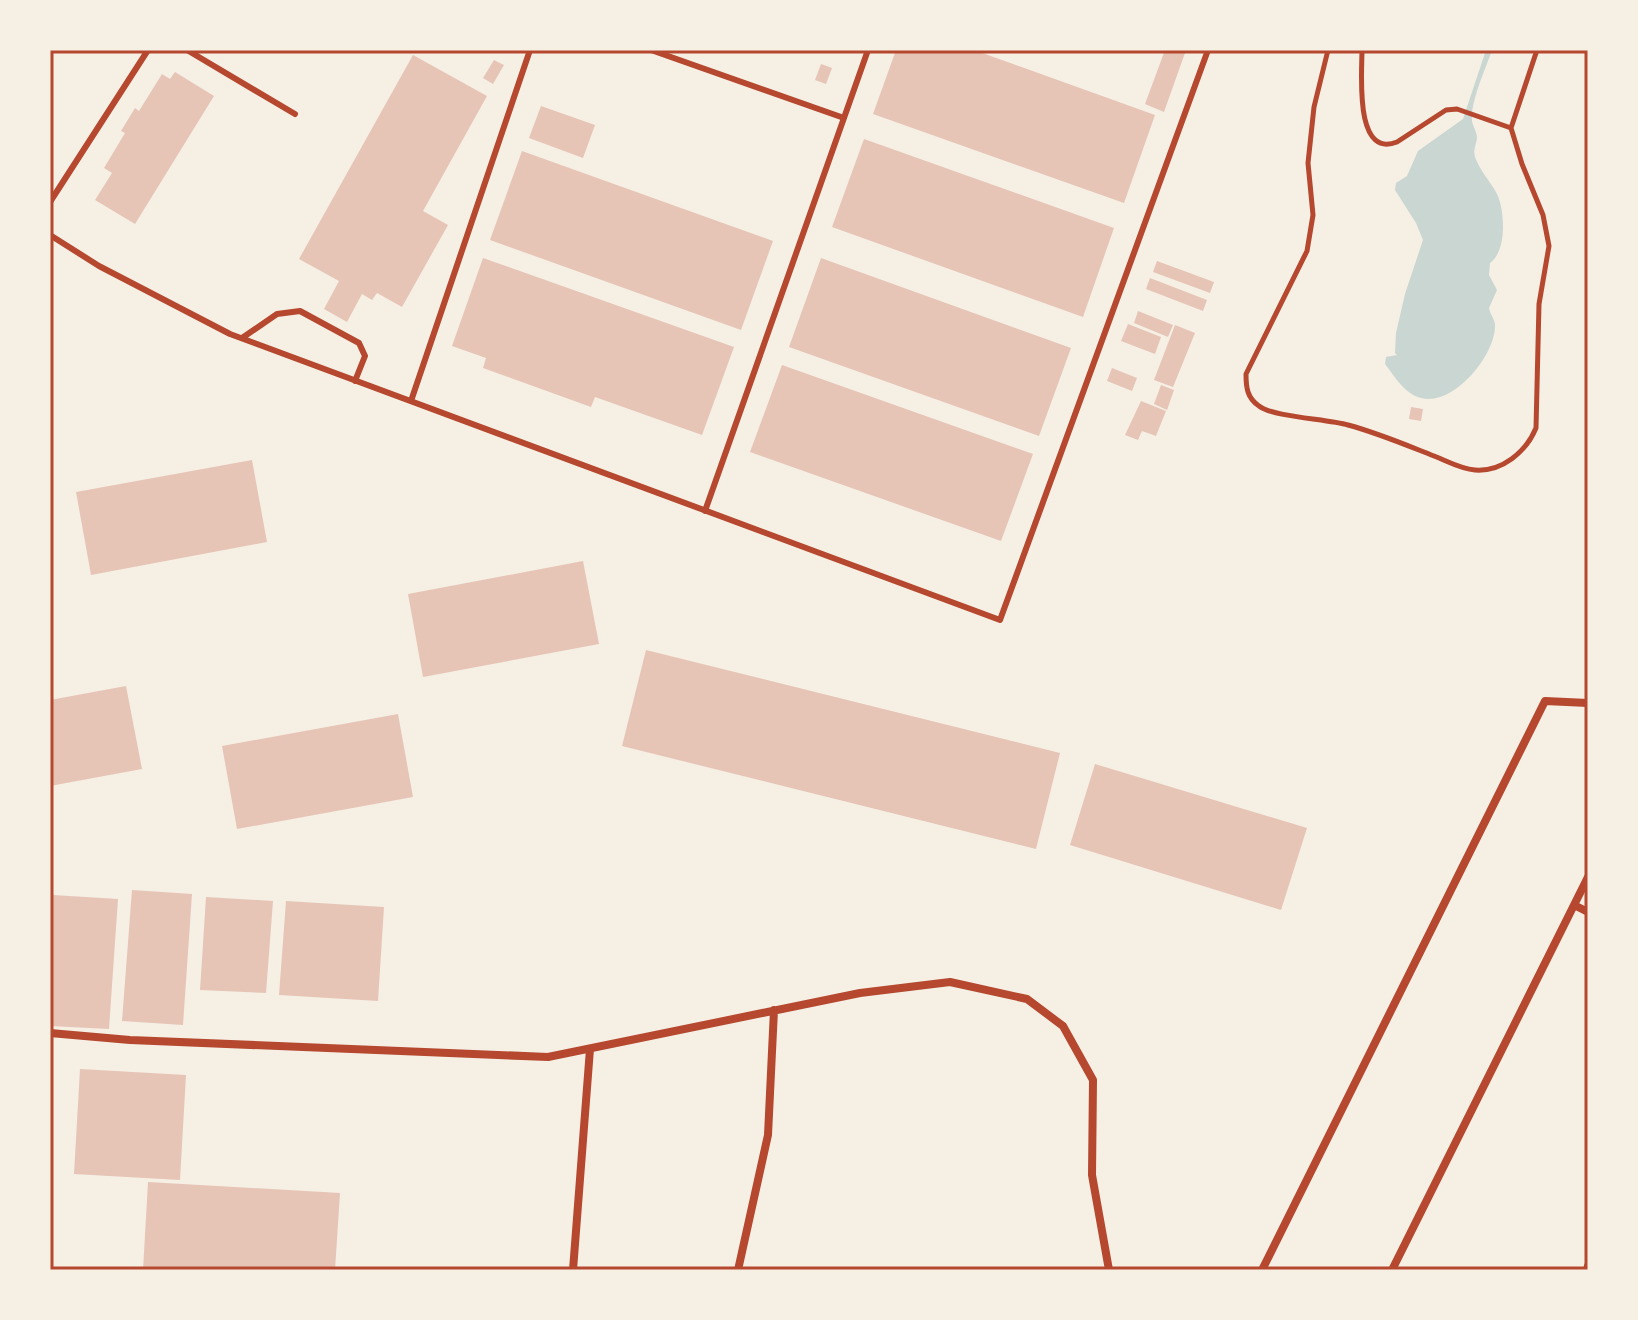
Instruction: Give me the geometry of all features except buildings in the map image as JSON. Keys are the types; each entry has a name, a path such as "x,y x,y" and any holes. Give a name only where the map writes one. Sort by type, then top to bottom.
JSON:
{"street":[{"path":"1262,1270 1545,701 1588,703"},
{"path":"1392,1270 1588,877"},
{"path":"1574,905 1588,912"},
{"path":"50,1033 130,1040 548,1057 860,993 950,982 1027,999 1063,1026 1093,1080 1092,1175 1109,1270"},
{"path":"738,1270 768,1135 774,1010"},
{"path":"573,1270 590,1049"}],"lane":[{"path":"50,202 148,50"},
{"path":"187,50 295,114"},
{"path":"411,401 530,50"},
{"path":"651,50 844,118"},
{"path":"705,511 868,50"},
{"path":"50,235 99,266 242,338 1000,620 1208,50"},
{"path":"242,338 277,314 300,311 359,343 365,356 355,381"}],"path":[{"path":"1328,50 1314,107 1308,163 1313,215 1307,251 1246,374 1246,387 1251,399 1260,408 1271,412 1331,420 1373,432 1475,470 1502,464 1519,454 1531,441 1536,428 1539,304 1549,246 1543,215 1511,128 1537,50"},
{"path":"1362,50 1362,108 1365,122 1380,143 1388,146 1397,142 1446,110 1457,109 1511,128"}],"shaded area":[{"path":"1486,50 1492,50 1476,95 1472,121 1477,136 1475,157 1497,194 1503,220 1499,250 1490,263 1489,275 1497,290 1489,308 1495,323 1493,337 1480,364 1459,387 1433,399 1421,398 1405,389 1385,364 1386,357 1397,355 1396,333 1423,240 1395,190 1396,183 1407,176 1418,151 1463,119"}]}
